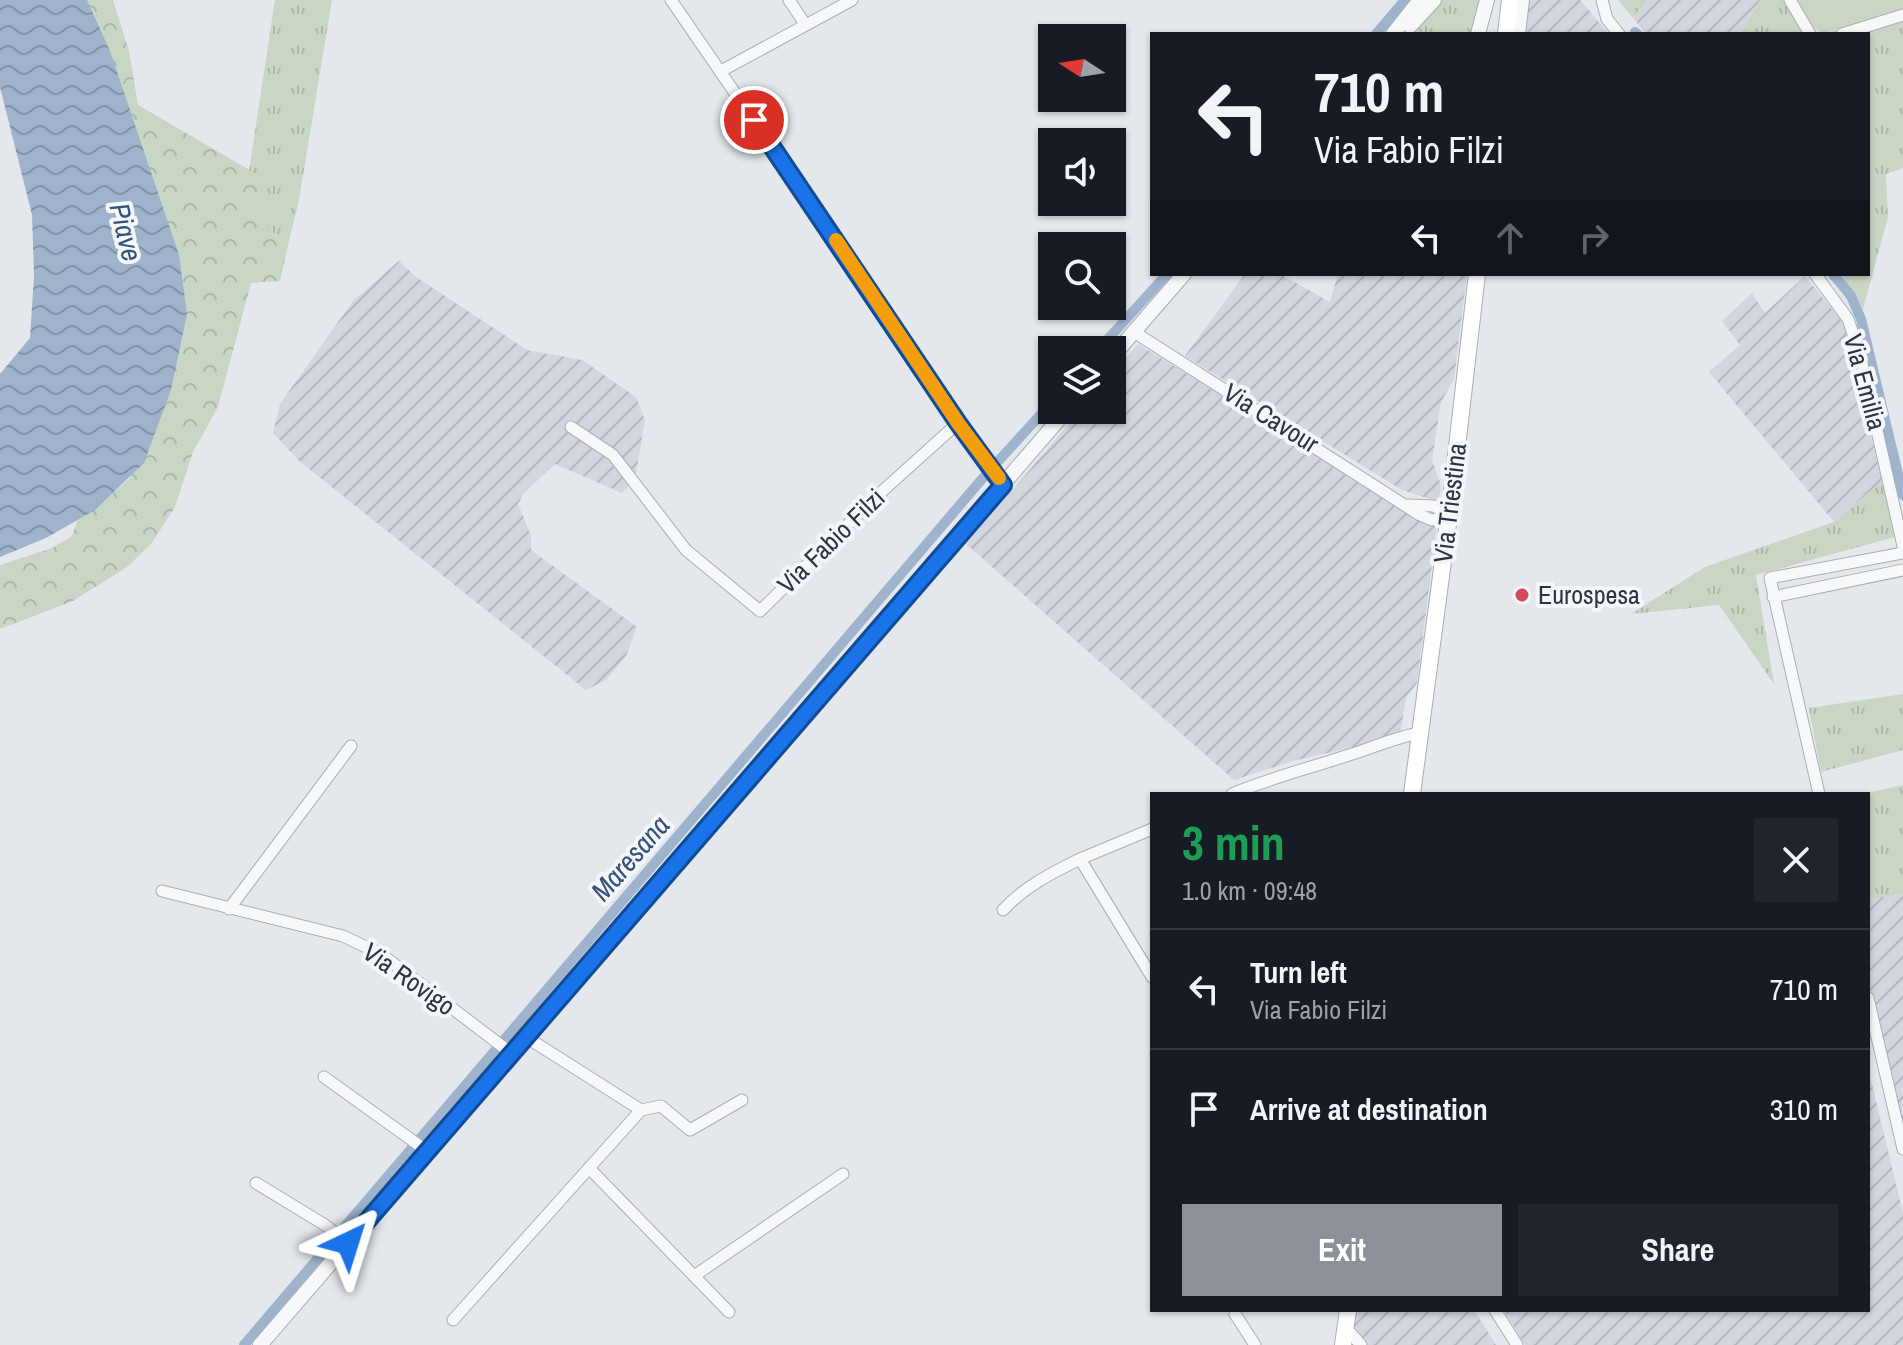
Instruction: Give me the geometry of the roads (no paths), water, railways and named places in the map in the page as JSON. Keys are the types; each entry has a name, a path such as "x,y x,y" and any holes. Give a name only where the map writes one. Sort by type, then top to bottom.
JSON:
{"main road":[{"path":"1506,32 1510,0"},
{"name":"Via Triestina","path":"1412,792 1477,276"},
{"path":"1344,1337 1348,1312"}],"street":[{"path":"671,0 1001,482"},
{"path":"789,0 805,24"},
{"path":"721,71 852,0"},
{"path":"1411,19 1434,0"},
{"path":"1479,32 1487,0"},
{"path":"1518,32 1522,0"},
{"path":"1602,0 1607,19 1617,32"},
{"path":"1790,0 1809,32"},
{"path":"1848,32 1903,15"},
{"path":"1126,341 1182,276"},
{"name":"Via Emilia","path":"1816,276 1848,319 1860,355 1903,546"},
{"name":"Via Cavour","path":"1134,332 1408,505 1434,506 1449,516"},
{"name":"Via Fabio Filzi","path":"571,427 613,455 686,550 760,611 878,495 958,423"},
{"path":"260,1345 346,1241 1054,424"},
{"path":"1819,792 1770,578 1903,553"},
{"path":"1773,597 1903,570"},
{"path":"1237,792 1400,736 1420,733"},
{"path":"229,909 351,746"},
{"path":"1003,910 1017,895 1080,859 1150,830"},
{"path":"1080,859 1150,974"},
{"name":"Via Rovigo","path":"162,891 343,936 381,954 509,1052"},
{"path":"1870,1007 1903,1149"},
{"path":"526,1037 641,1110"},
{"path":"324,1077 425,1150"},
{"path":"453,1320 641,1110 661,1106 690,1130 742,1100"},
{"path":"589,1168 729,1312"},
{"path":"694,1276 843,1174"},
{"path":"256,1183 346,1241"},
{"path":"1496,1312 1517,1345"},
{"path":"1235,1314 1255,1345"},
{"path":"1344,1337 1361,1345"}],"water":[{"name":"Piave","path":"0,0 87,0 110,51 179,255 187,314 171,390 144,463 95,510 46,538 0,557 0,374 30,338 34,275 32,215 0,87"}],"waterway":[{"name":"Maresana","path":"1378,32 1405,0"},
{"name":"Maresana","path":"1111,336 1165,276"},
{"path":"1835,276 1851,296 1861,319 1903,495"},
{"name":"Maresana","path":"244,1345 982,479 1038,417"}],"place":[{"name":"Eurospesa","path":"1522,595"}]}
